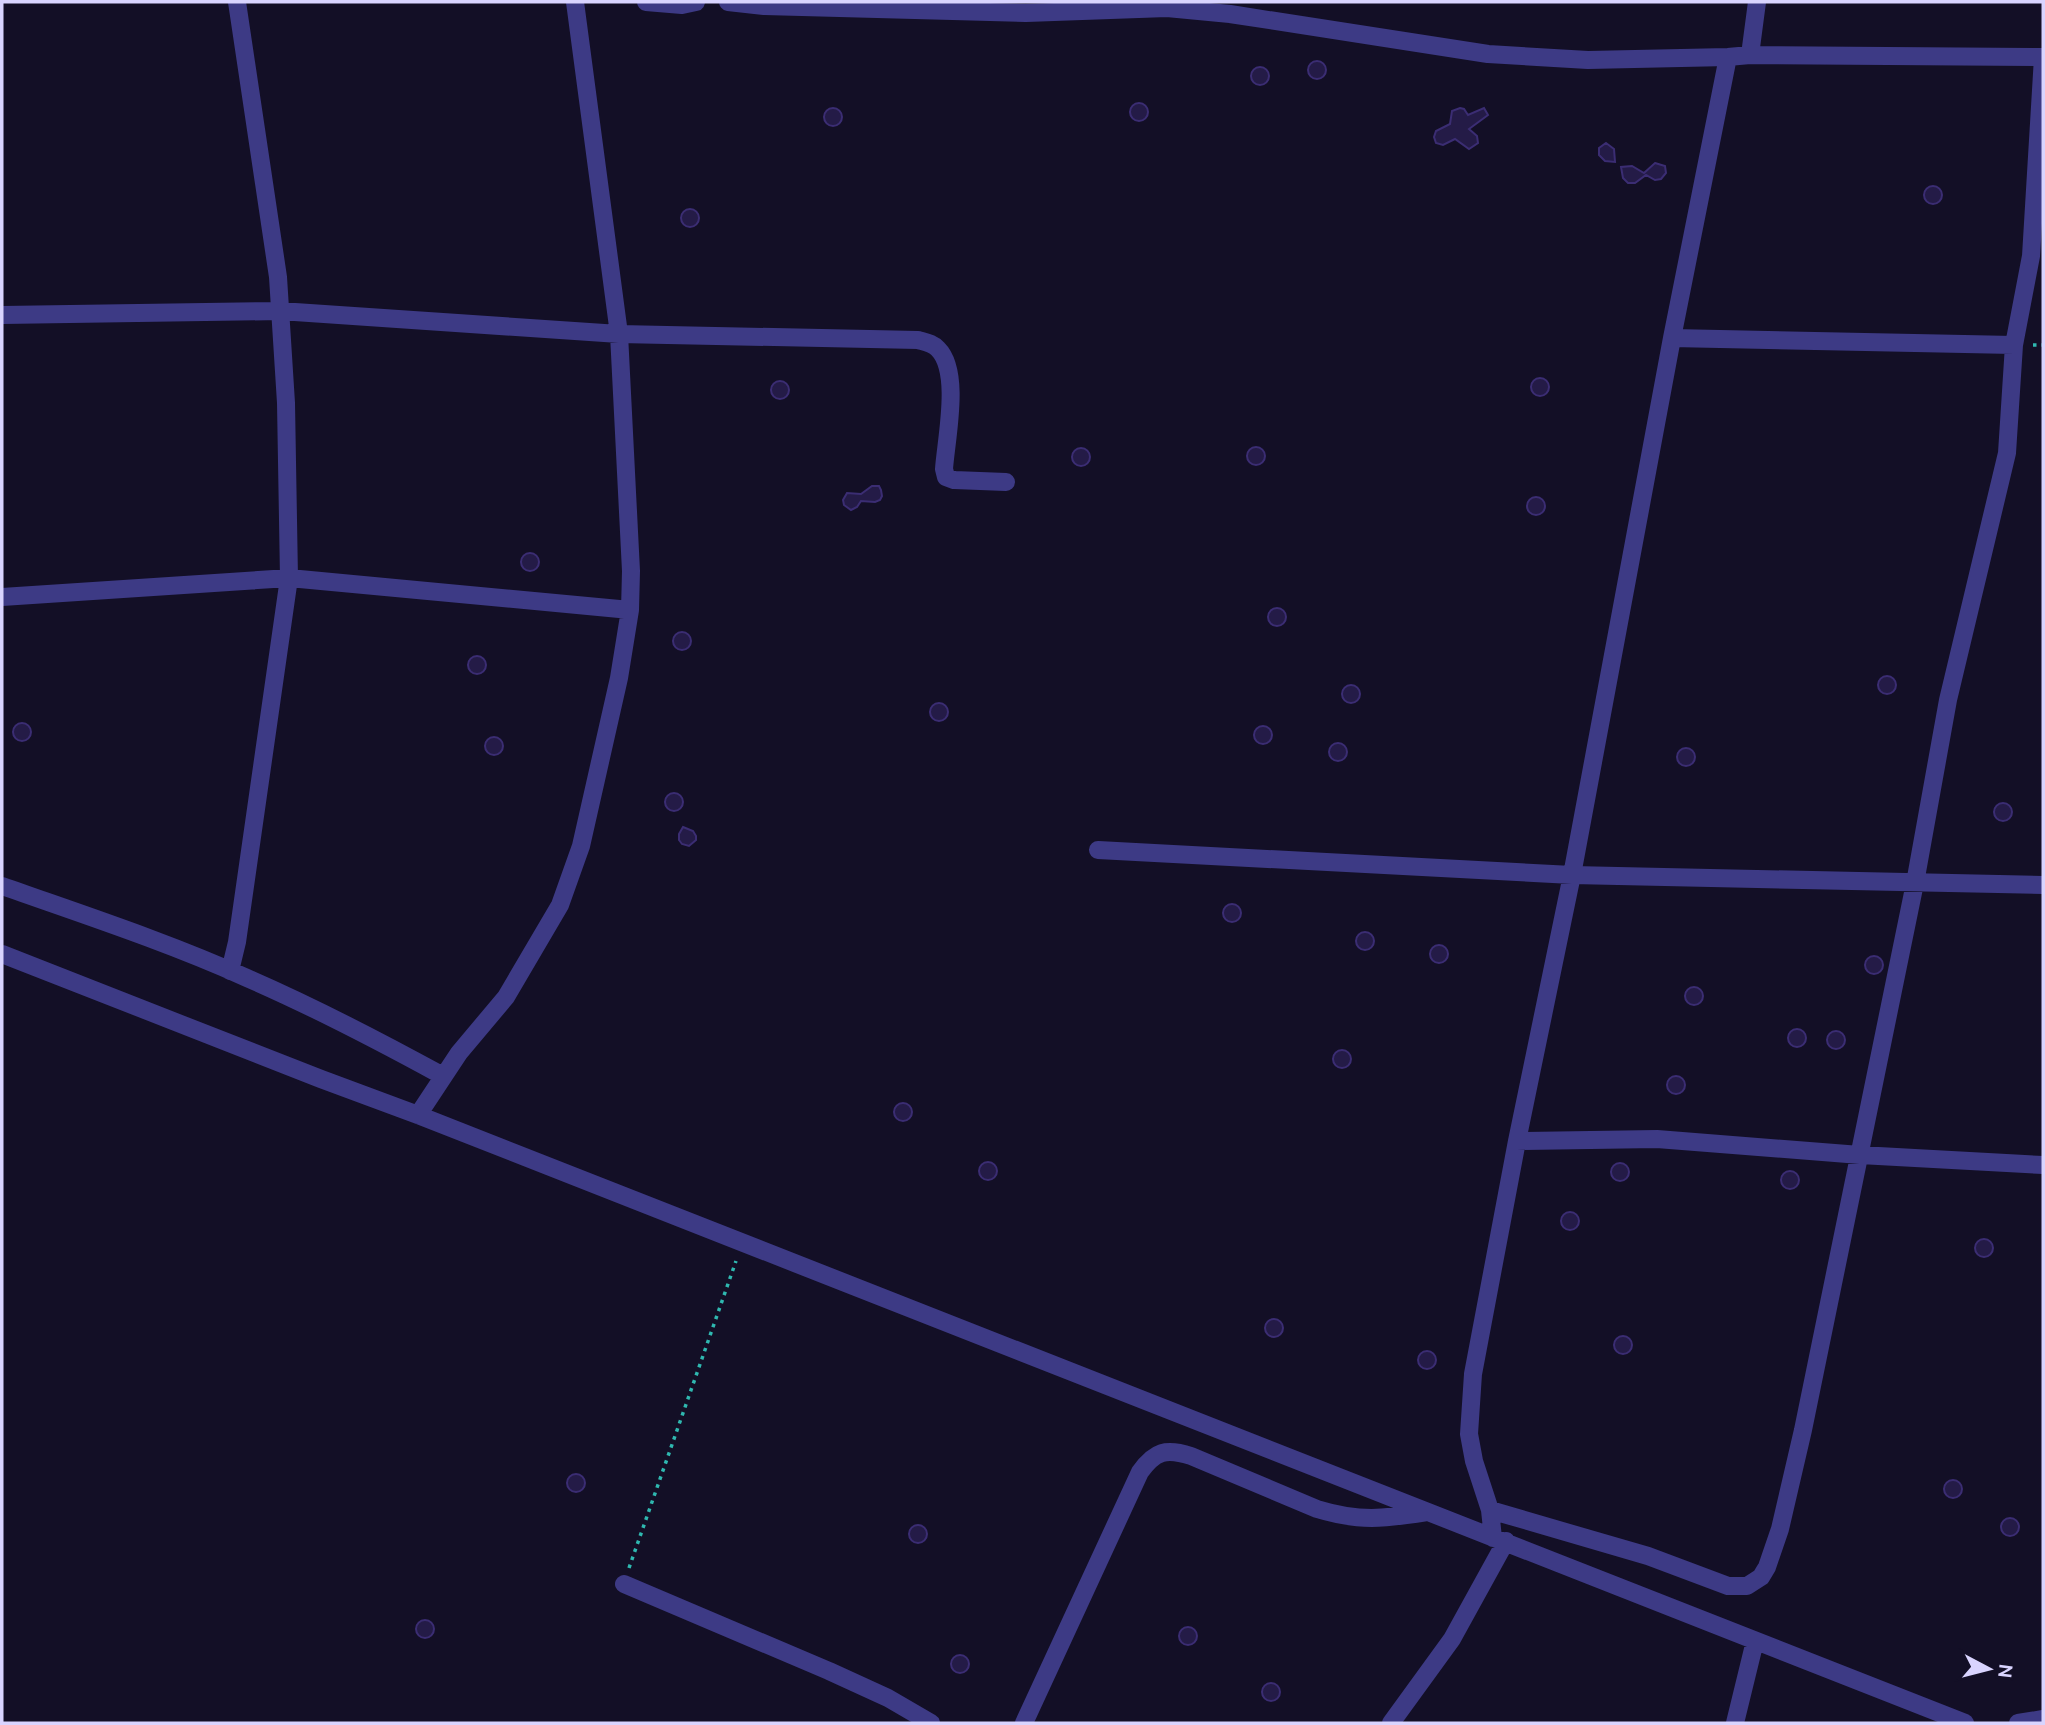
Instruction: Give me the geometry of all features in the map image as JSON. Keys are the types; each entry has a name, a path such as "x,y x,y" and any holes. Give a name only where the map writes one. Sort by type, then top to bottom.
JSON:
{"street":[{"path":"230,971 237,942 289,578 286,403 280,311 237,2"},
{"path":"418,1115 458,1053 506,997 560,905 581,846 619,678 630,610 631,571 619,334 575,2"},
{"path":"646,2 682,5 696,2"},
{"path":"728,2 764,6 1026,13 1167,8 1230,14 1514,56 1588,60 1750,55 2043,57 2031,256 2014,345 2007,453 1948,700 1915,883 1860,1155 1780,1529 1767,1567 1761,1577 1747,1586 1728,1586 1648,1556 1490,1510"},
{"path":"1750,55 1757,2"},
{"path":"1391,1723 1452,1639 1500,1540 1474,1461 1469,1434 1469,1407 1475,1360 1572,875 1672,338 1728,57"},
{"path":"2,315 280,311 619,334 918,340 929,342 939,349 948,372 951,398 944,469 946,477 954,480 1006,482"},
{"path":"1672,338 2014,345"},
{"path":"2,597 289,578 630,610"},
{"path":"1098,850 1572,875 2043,885"},
{"path":"2,886 150,937 230,971 334,1017 443,1076"},
{"path":"2,954 743,1242 1965,1723"},
{"path":"1517,1141 1657,1139 1860,1155 2043,1165"},
{"path":"1024,1723 1140,1472 1150,1459 1159,1453 1178,1452 1191,1456 1336,1515 1379,1519 1427,1512"},
{"path":"624,1584 829,1671 888,1698 931,1723"},
{"path":"1735,1723 1755,1641"},
{"path":"2018,1723 2043,1719"}],"path":[{"path":"624,1584 743,1242"}],"building":[{"path":"1317,61 1323,64 1326,70 1323,76 1317,79 1311,76 1308,70 1311,64"},
{"path":"1260,67 1266,70 1269,76 1266,82 1260,85 1254,82 1251,76 1254,70"},
{"path":"1139,103 1145,106 1148,112 1145,118 1139,121 1133,118 1130,112 1133,106"},
{"path":"833,108 839,111 842,117 839,123 833,126 827,123 824,117 827,111"},
{"path":"1460,108 1468,115 1484,108 1488,115 1469,129 1477,136 1478,143 1469,149 1455,139 1443,145 1436,143 1436,131 1450,124 1452,111"},
{"path":"1606,143 1614,149 1615,162 1605,161 1599,155 1599,148"},
{"path":"1655,163 1665,166 1666,173 1661,179 1655,180 1646,175 1635,183 1628,183 1623,178 1621,167 1632,166 1644,173"},
{"path":"1933,186 1939,189 1942,195 1939,201 1933,204 1927,201 1924,195 1927,189"},
{"path":"690,209 696,212 699,218 696,224 690,227 684,224 681,218 684,212"},
{"path":"1540,378 1546,381 1549,387 1546,393 1540,396 1534,393 1531,387 1534,381"},
{"path":"780,381 786,384 789,390 786,396 780,399 774,396 771,390 774,384"},
{"path":"1256,447 1262,450 1265,456 1262,462 1256,465 1250,462 1247,456 1250,450"},
{"path":"1081,448 1087,451 1090,457 1087,463 1081,466 1075,463 1072,457 1075,451"},
{"path":"872,486 879,486 882,496 880,500 861,501 851,510 844,505 843,500 847,493 861,494"},
{"path":"1536,497 1542,500 1545,506 1542,512 1536,515 1530,512 1527,506 1530,500"},
{"path":"530,553 536,556 539,562 536,568 530,571 524,568 521,562 524,556"},
{"path":"1277,608 1283,611 1286,617 1283,623 1277,626 1271,623 1268,617 1271,611"},
{"path":"682,632 688,635 691,641 688,647 682,650 676,647 673,641 676,635"},
{"path":"477,656 483,659 486,665 483,671 477,674 471,671 468,665 471,659"},
{"path":"1887,676 1893,679 1896,685 1893,691 1887,694 1881,691 1878,685 1881,679"},
{"path":"1351,685 1357,688 1360,694 1357,700 1351,703 1345,700 1342,694 1345,688"},
{"path":"939,703 945,706 948,712 945,718 939,721 933,718 930,712 933,706"},
{"path":"22,723 28,726 31,732 28,738 22,741 16,738 13,732 16,726"},
{"path":"1263,726 1269,729 1272,735 1269,741 1263,744 1257,741 1254,735 1257,729"},
{"path":"494,737 500,740 503,746 500,752 494,755 488,752 485,746 488,740"},
{"path":"1338,743 1344,746 1347,752 1344,758 1338,761 1332,758 1329,752 1332,746"},
{"path":"1686,748 1692,751 1695,757 1692,763 1686,766 1680,763 1677,757 1680,751"},
{"path":"674,793 680,796 683,802 680,808 674,811 668,808 665,802 668,796"},
{"path":"2003,803 2009,806 2012,812 2009,818 2003,821 1997,818 1994,812 1997,806"},
{"path":"683,827 693,831 696,836 696,840 689,846 679,840"},
{"path":"1232,904 1238,907 1241,913 1238,919 1232,922 1226,919 1223,913 1226,907"},
{"path":"1365,932 1371,935 1374,941 1371,947 1365,950 1359,947 1356,941 1359,935"},
{"path":"1439,945 1445,948 1448,954 1445,960 1439,963 1433,960 1430,954 1433,948"},
{"path":"1874,956 1880,959 1883,965 1880,971 1874,974 1868,971 1865,965 1868,959"},
{"path":"1694,987 1700,990 1703,996 1700,1002 1694,1005 1688,1002 1685,996 1688,990"},
{"path":"1797,1029 1803,1032 1806,1038 1803,1044 1797,1047 1791,1044 1788,1038 1791,1032"},
{"path":"1836,1031 1842,1034 1845,1040 1842,1046 1836,1049 1830,1046 1827,1040 1830,1034"},
{"path":"1342,1050 1348,1053 1351,1059 1348,1065 1342,1068 1336,1065 1333,1059 1336,1053"},
{"path":"1676,1076 1682,1079 1685,1085 1682,1091 1676,1094 1670,1091 1667,1085 1670,1079"},
{"path":"903,1103 909,1106 912,1112 909,1118 903,1121 897,1118 894,1112 897,1106"},
{"path":"988,1162 994,1165 997,1171 994,1177 988,1180 982,1177 979,1171 982,1165"},
{"path":"1620,1163 1626,1166 1629,1172 1626,1178 1620,1181 1614,1178 1611,1172 1614,1166"},
{"path":"1790,1171 1796,1174 1799,1180 1796,1186 1790,1189 1784,1186 1781,1180 1784,1174"},
{"path":"1570,1212 1576,1215 1579,1221 1576,1227 1570,1230 1564,1227 1561,1221 1564,1215"},
{"path":"1984,1239 1990,1242 1993,1248 1990,1254 1984,1257 1978,1254 1975,1248 1978,1242"},
{"path":"1274,1319 1280,1322 1283,1328 1280,1334 1274,1337 1268,1334 1265,1328 1268,1322"},
{"path":"1623,1336 1629,1339 1632,1345 1629,1351 1623,1354 1617,1351 1614,1345 1617,1339"},
{"path":"1427,1351 1433,1354 1436,1360 1433,1366 1427,1369 1421,1366 1418,1360 1421,1354"},
{"path":"576,1474 582,1477 585,1483 582,1489 576,1492 570,1489 567,1483 570,1477"},
{"path":"1953,1480 1959,1483 1962,1489 1959,1495 1953,1498 1947,1495 1944,1489 1947,1483"},
{"path":"2010,1518 2016,1521 2019,1527 2016,1533 2010,1536 2004,1533 2001,1527 2004,1521"},
{"path":"918,1525 924,1528 927,1534 924,1540 918,1543 912,1540 909,1534 912,1528"},
{"path":"425,1620 431,1623 434,1629 431,1635 425,1638 419,1635 416,1629 419,1623"},
{"path":"1188,1627 1194,1630 1197,1636 1194,1642 1188,1645 1182,1642 1179,1636 1182,1630"},
{"path":"960,1655 966,1658 969,1664 966,1670 960,1673 954,1670 951,1664 954,1658"},
{"path":"1271,1683 1277,1686 1280,1692 1277,1698 1271,1701 1265,1698 1262,1692 1265,1686"}]}
